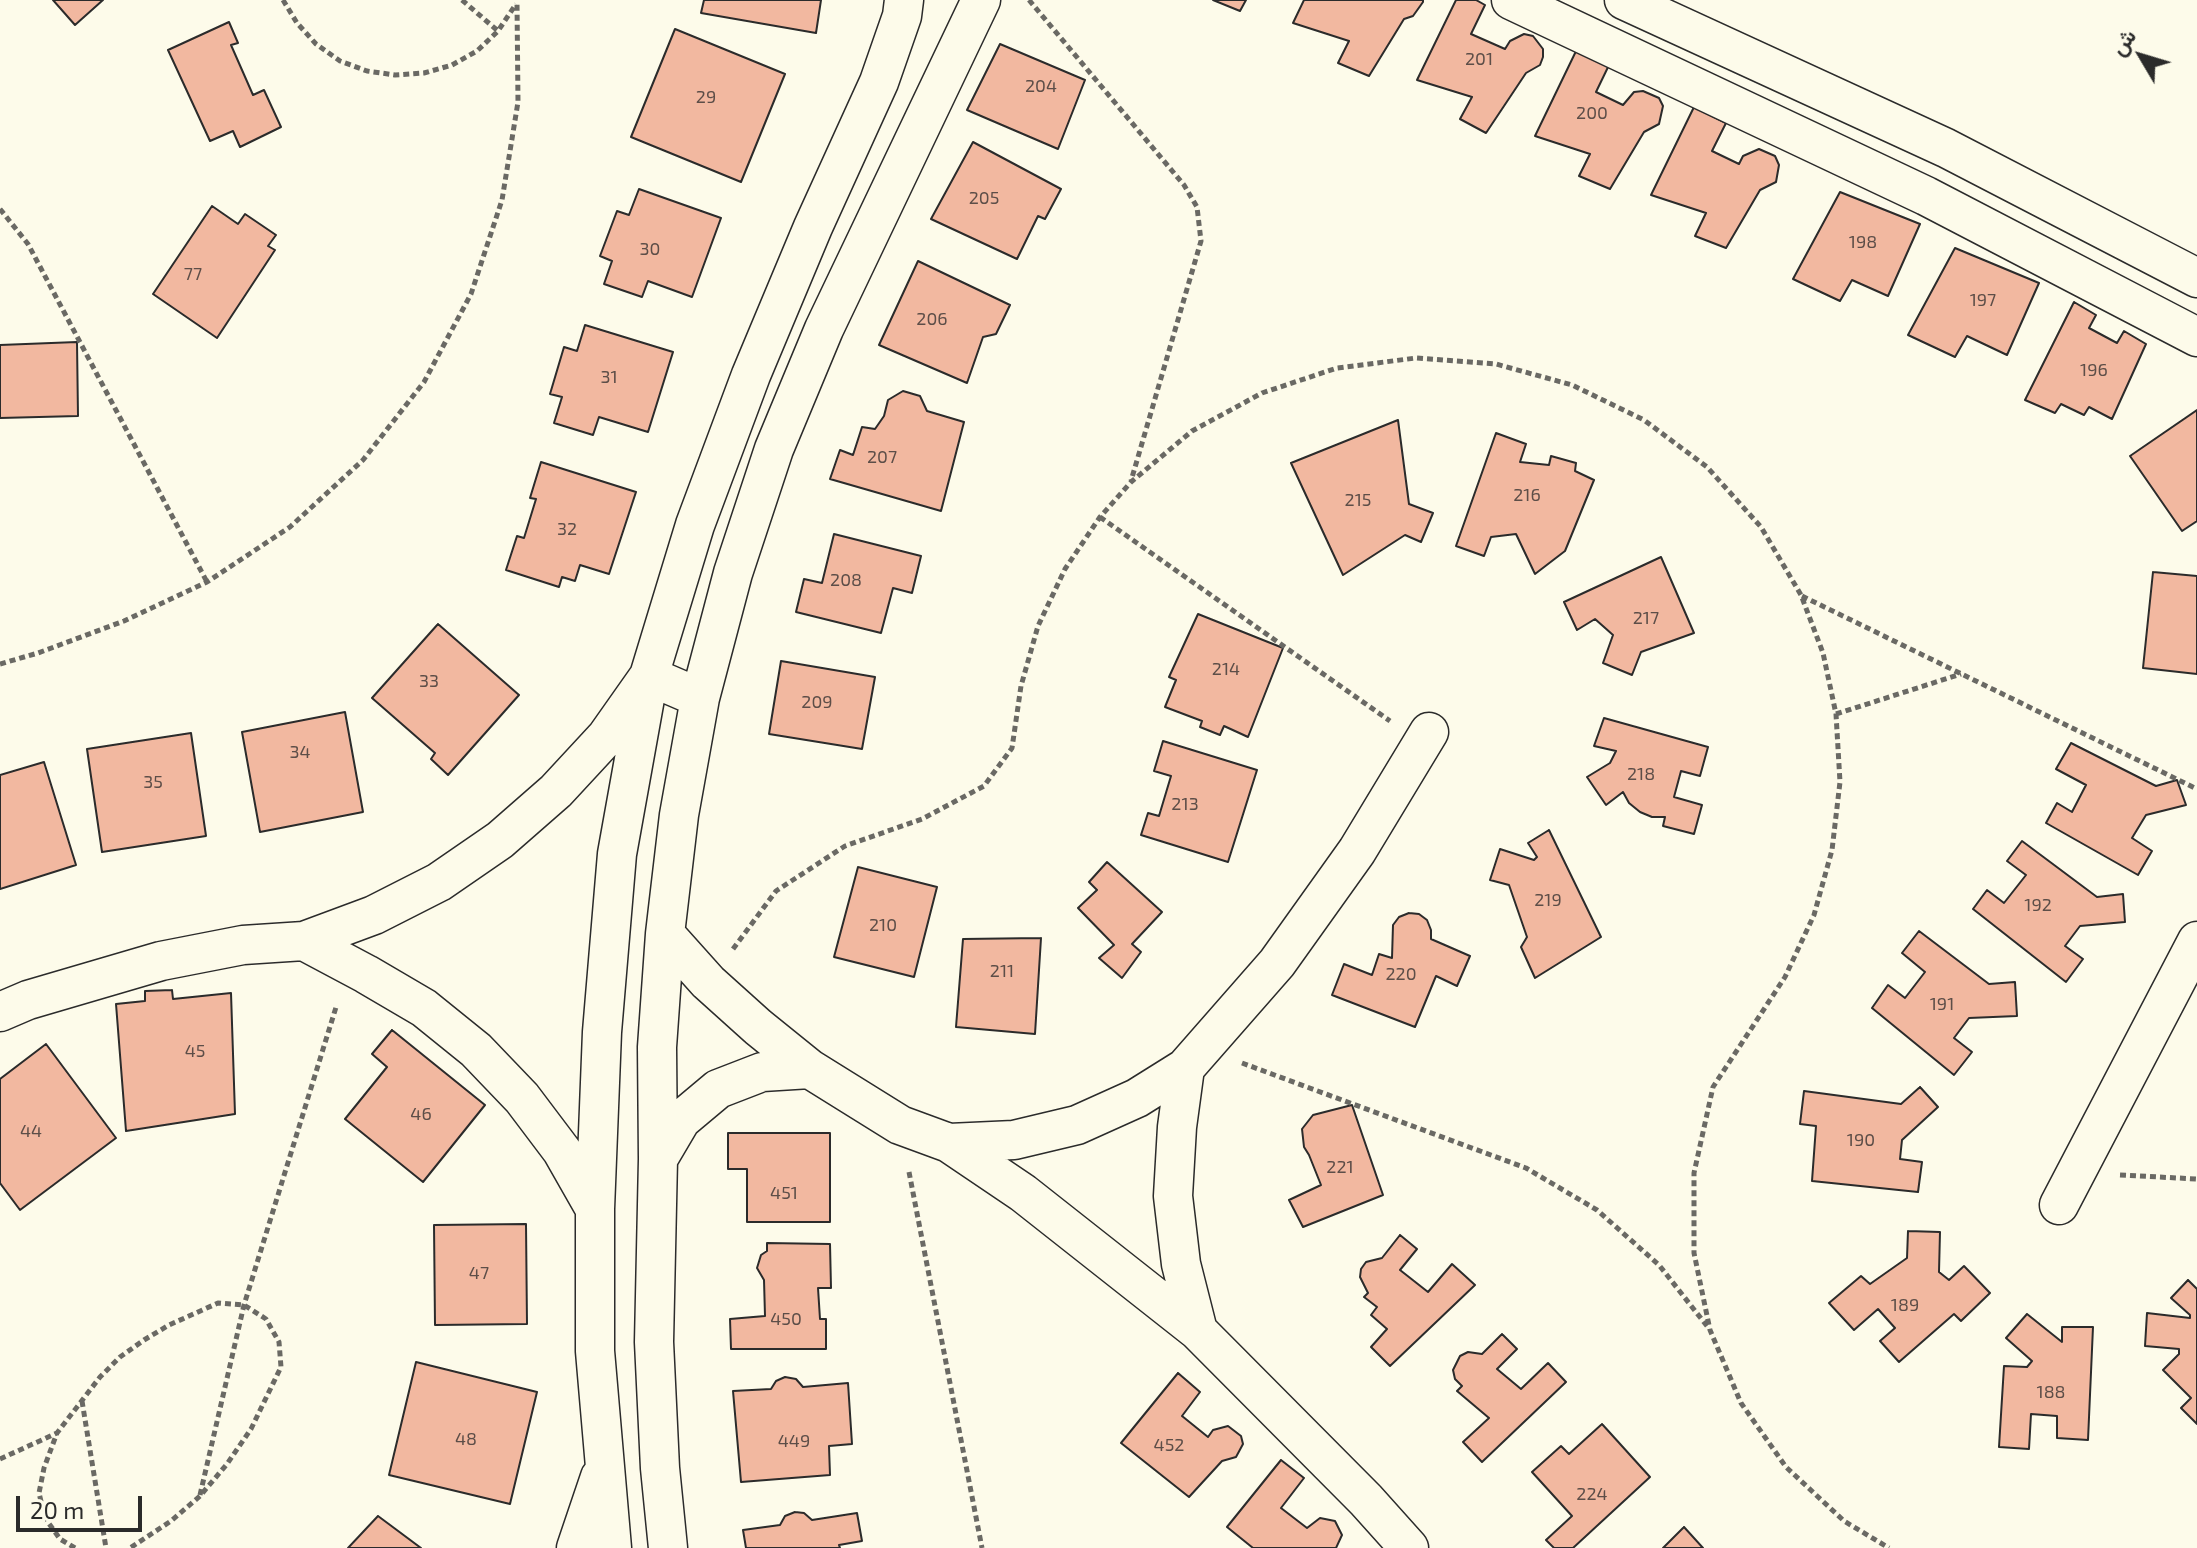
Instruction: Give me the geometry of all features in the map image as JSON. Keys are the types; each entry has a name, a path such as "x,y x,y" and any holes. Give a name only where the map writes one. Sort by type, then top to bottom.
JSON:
{"street":[{"path":"612,1548 595,1351 595,1209 602,1032 617,854 649,676 695,525 751,375 813,227 879,82 902,16 904,0"},
{"path":"668,1548 660,1468 654,1342 657,1047 665,934 679,815 700,698 733,573 774,449 824,329 981,0"},
{"path":"1511,0 1926,196 2197,337"},
{"path":"1644,4 1946,148 2197,278"},
{"path":"1926,196 1946,148"},
{"path":"649,676 700,698"},
{"path":"0,1012 28,1000 161,961 243,945 304,941 374,915 439,882 500,840 556,791 606,737 649,676"},
{"path":"949,1143 1014,1140 1077,1125 1137,1098 1194,1058 1277,963 1357,851 1425,738"},
{"path":"665,934 708,982 810,1069 900,1125 949,1143 1023,1193 1198,1331 1366,1500 1409,1548"},
{"path":"304,941 424,1008 476,1050 522,1098 562,1151 595,1209"},
{"path":"2067,1189 2197,941"},
{"path":"1194,1058 1177,1127 1173,1196 1181,1264 1198,1331"},
{"path":"658,1159 681,1120 718,1089 762,1072 810,1069"},
{"path":"595,1351 654,1342"},
{"path":"576,1548 603,1466"}],"path":[{"path":"283,0 297,23 316,44 340,61 367,71 395,75 424,73 452,65 477,51 498,31 517,1"},
{"path":"462,0 498,31"},
{"path":"1029,0 1184,185 1197,207 1201,241 1131,482"},
{"path":"0,664 124,621 207,582 290,527 363,460 430,369 471,294 502,200 518,102 517,1"},
{"path":"0,209 28,244 207,582"},
{"path":"708,982 776,891 845,846 922,819 984,786 1012,748 1021,686 1038,626 1065,569 1100,517 1131,482 1192,431 1262,393 1337,368 1416,358 1496,364 1572,385 1644,420 1707,467 1761,527 1801,595 1823,653 1836,714 1840,782 1834,836 1814,915 1785,977 1713,1087 1694,1173 1694,1253 1710,1330 1741,1403 1786,1467 1844,1521 1889,1548"},
{"path":"1100,517 1425,738"},
{"path":"1801,595 2197,789"},
{"path":"1836,714 1962,674"},
{"path":"200,1496 244,1305 349,965"},
{"path":"1194,1058 1526,1168 1597,1210 1659,1265 1710,1330"},
{"path":"900,1125 982,1548"},
{"path":"2067,1189 2197,1179"},
{"path":"75,1548 60,1539 45,1518 39,1493 57,1433 120,1357 169,1325 218,1303 244,1305 266,1319 279,1342 281,1367 251,1429 227,1464 200,1496 171,1521 130,1548"},
{"path":"82,1400 106,1548"},
{"path":"0,1459 57,1433"}],"building":[{"path":"53,0 103,0 75,25"},
{"path":"704,0 821,0 816,33 701,13"},
{"path":"1213,0 1246,0 1240,11"},
{"path":"1304,0 1423,2 1413,16 1404,19 1369,76 1338,63 1349,41 1293,23"},
{"path":"1456,0 1476,0 1485,5 1471,34 1505,49 1510,41 1524,34 1533,36 1543,49 1540,65 1526,73 1486,133 1460,119 1472,97 1417,80"},
{"path":"229,22 238,43 231,45 253,95 264,90 281,127 240,147 233,131 210,141 168,50"},
{"path":"675,29 785,74 741,182 631,137"},
{"path":"1000,44 1085,80 1058,149 967,110"},
{"path":"1578,47 1610,63 1596,92 1623,105 1634,92 1643,91 1659,98 1663,106 1659,124 1644,132 1610,189 1579,176 1590,154 1535,136"},
{"path":"1694,107 1726,123 1712,151 1739,164 1743,156 1759,149 1775,156 1779,165 1776,182 1760,190 1726,248 1695,236 1706,213 1651,195"},
{"path":"973,142 1061,189 1045,219 1038,216 1017,259 931,219"},
{"path":"639,189 721,218 692,297 648,281 642,297 604,284 612,261 600,256 617,211 629,215"},
{"path":"1840,192 1920,224 1888,296 1852,280 1840,301 1793,279"},
{"path":"212,206 238,224 245,214 276,235 268,246 275,250 217,338 153,294"},
{"path":"1955,248 2039,283 2007,355 1967,336 1955,357 1908,335"},
{"path":"918,261 1010,305 996,334 983,337 967,383 879,345"},
{"path":"2074,302 2096,315 2089,328 2117,343 2124,331 2146,344 2112,419 2089,407 2084,415 2061,404 2055,413 2025,400"},
{"path":"585,325 673,352 648,432 599,417 593,435 554,423 562,397 550,394 564,347 577,351"},
{"path":"77,342 78,416 0,418 0,345"},
{"path":"903,391 920,396 927,411 964,422 941,511 830,479 840,450 853,455 862,427 875,429 884,416 888,400"},
{"path":"2197,410 2197,521 2182,531 2130,456"},
{"path":"1398,420 1409,504 1433,513 1421,542 1405,535 1343,575 1291,463"},
{"path":"1496,433 1526,444 1520,462 1549,465 1551,456 1576,463 1575,471 1594,480 1565,551 1535,574 1516,534 1491,537 1484,556 1456,546"},
{"path":"541,462 636,492 609,574 580,565 575,581 562,577 559,587 506,570 517,536 524,538 536,499 530,498"},
{"path":"834,534 921,556 912,593 893,588 881,633 796,612 804,579 822,583"},
{"path":"1661,557 1694,633 1641,652 1632,675 1603,663 1613,635 1595,619 1577,630 1564,602"},
{"path":"2153,572 2197,576 2197,674 2143,668"},
{"path":"1198,614 1283,648 1248,737 1224,726 1220,735 1200,727 1202,721 1165,707 1176,680 1169,677"},
{"path":"438,624 519,695 448,775 431,759 435,753 372,698"},
{"path":"781,661 875,677 862,749 769,734"},
{"path":"345,712 363,812 260,832 242,732"},
{"path":"1604,718 1708,747 1700,776 1681,771 1674,797 1702,805 1694,834 1663,826 1665,817 1652,817 1640,812 1629,803 1623,792 1606,805 1587,777 1610,763 1616,751 1594,746"},
{"path":"191,733 206,836 102,852 87,749"},
{"path":"1163,741 1257,770 1228,862 1141,835 1148,813 1159,816 1171,776 1154,771"},
{"path":"2071,743 2156,786 2177,780 2186,805 2146,815 2132,838 2152,851 2138,875 2046,823 2057,803 2072,812 2086,785 2056,769"},
{"path":"44,762 76,865 0,889 0,775"},
{"path":"1549,830 1601,937 1535,978 1521,947 1527,937 1509,885 1490,880 1500,849 1534,860 1537,857 1528,843"},
{"path":"2022,841 2097,897 2123,894 2125,922 2080,926 2065,946 2083,959 2066,982 1973,909 1987,890 2004,903 2026,875 2007,861"},
{"path":"1107,862 1162,912 1132,944 1141,952 1122,978 1099,958 1114,945 1078,908 1097,890 1089,882"},
{"path":"858,867 937,887 914,977 834,957"},
{"path":"1409,913 1419,914 1427,920 1431,939 1470,956 1457,986 1436,976 1415,1027 1332,995 1344,964 1372,975 1379,954 1392,958 1393,925 1399,917"},
{"path":"1919,931 1989,984 2015,982 2017,1016 1969,1018 1954,1038 1972,1052 1954,1075 1872,1008 1888,985 1905,998 1925,972 1902,953"},
{"path":"1041,938 1035,1034 956,1027 963,939"},
{"path":"172,990 173,999 231,993 235,1114 126,1131 116,1004 145,1001 145,991"},
{"path":"392,1030 485,1105 423,1182 345,1119 387,1067 372,1054"},
{"path":"46,1044 116,1138 20,1210 0,1183 0,1079"},
{"path":"1920,1087 1938,1107 1902,1140 1900,1159 1922,1162 1918,1192 1812,1181 1816,1126 1800,1124 1804,1091 1901,1104"},
{"path":"1352,1105 1383,1195 1303,1227 1289,1200 1321,1185 1304,1147 1302,1129 1313,1115"},
{"path":"728,1133 830,1133 830,1222 747,1222 747,1169 728,1169"},
{"path":"526,1224 527,1324 435,1325 434,1225"},
{"path":"1908,1231 1940,1232 1939,1272 1949,1280 1964,1266 1990,1293 1961,1321 1954,1314 1899,1362 1880,1341 1895,1328 1878,1309 1854,1330 1829,1303 1861,1276 1870,1284 1907,1258"},
{"path":"1400,1235 1417,1249 1400,1270 1428,1292 1452,1264 1475,1285 1390,1366 1371,1347 1387,1329 1371,1315 1377,1307 1364,1297 1368,1293 1360,1277 1366,1262 1382,1258"},
{"path":"767,1243 830,1244 831,1288 818,1288 820,1319 826,1319 826,1349 731,1349 730,1319 765,1316 764,1280 757,1268 761,1255 767,1251"},
{"path":"2188,1280 2197,1289 2197,1424 2181,1408 2191,1398 2163,1370 2179,1354 2179,1349 2145,1346 2147,1313 2190,1318 2171,1298"},
{"path":"2027,1314 2062,1342 2062,1327 2093,1327 2088,1440 2057,1438 2057,1416 2031,1414 2029,1449 1999,1447 2004,1366 2027,1367 2032,1361 2006,1338"},
{"path":"1502,1334 1517,1349 1497,1369 1521,1389 1548,1363 1566,1382 1482,1462 1463,1442 1489,1418 1457,1391 1462,1386 1455,1379 1453,1370 1460,1356 1468,1352 1482,1354"},
{"path":"416,1362 537,1392 510,1504 389,1475"},
{"path":"1178,1373 1200,1392 1182,1416 1208,1437 1213,1430 1228,1426 1241,1436 1243,1444 1236,1457 1222,1461 1189,1497 1121,1443"},
{"path":"785,1377 796,1379 803,1387 848,1383 852,1444 829,1446 830,1475 741,1482 733,1391 771,1389 776,1381"},
{"path":"1602,1424 1650,1477 1573,1548 1554,1548 1546,1540 1572,1516 1532,1472 1561,1446 1569,1454"},
{"path":"1281,1460 1304,1478 1281,1508 1307,1528 1320,1518 1335,1521 1342,1535 1336,1548 1253,1548 1227,1527"},
{"path":"804,1513 812,1520 857,1513 862,1541 839,1545 840,1548 746,1548 743,1530 780,1525 785,1516"},
{"path":"378,1516 421,1548 348,1548"},
{"path":"1684,1527 1703,1548 1663,1548"}]}
